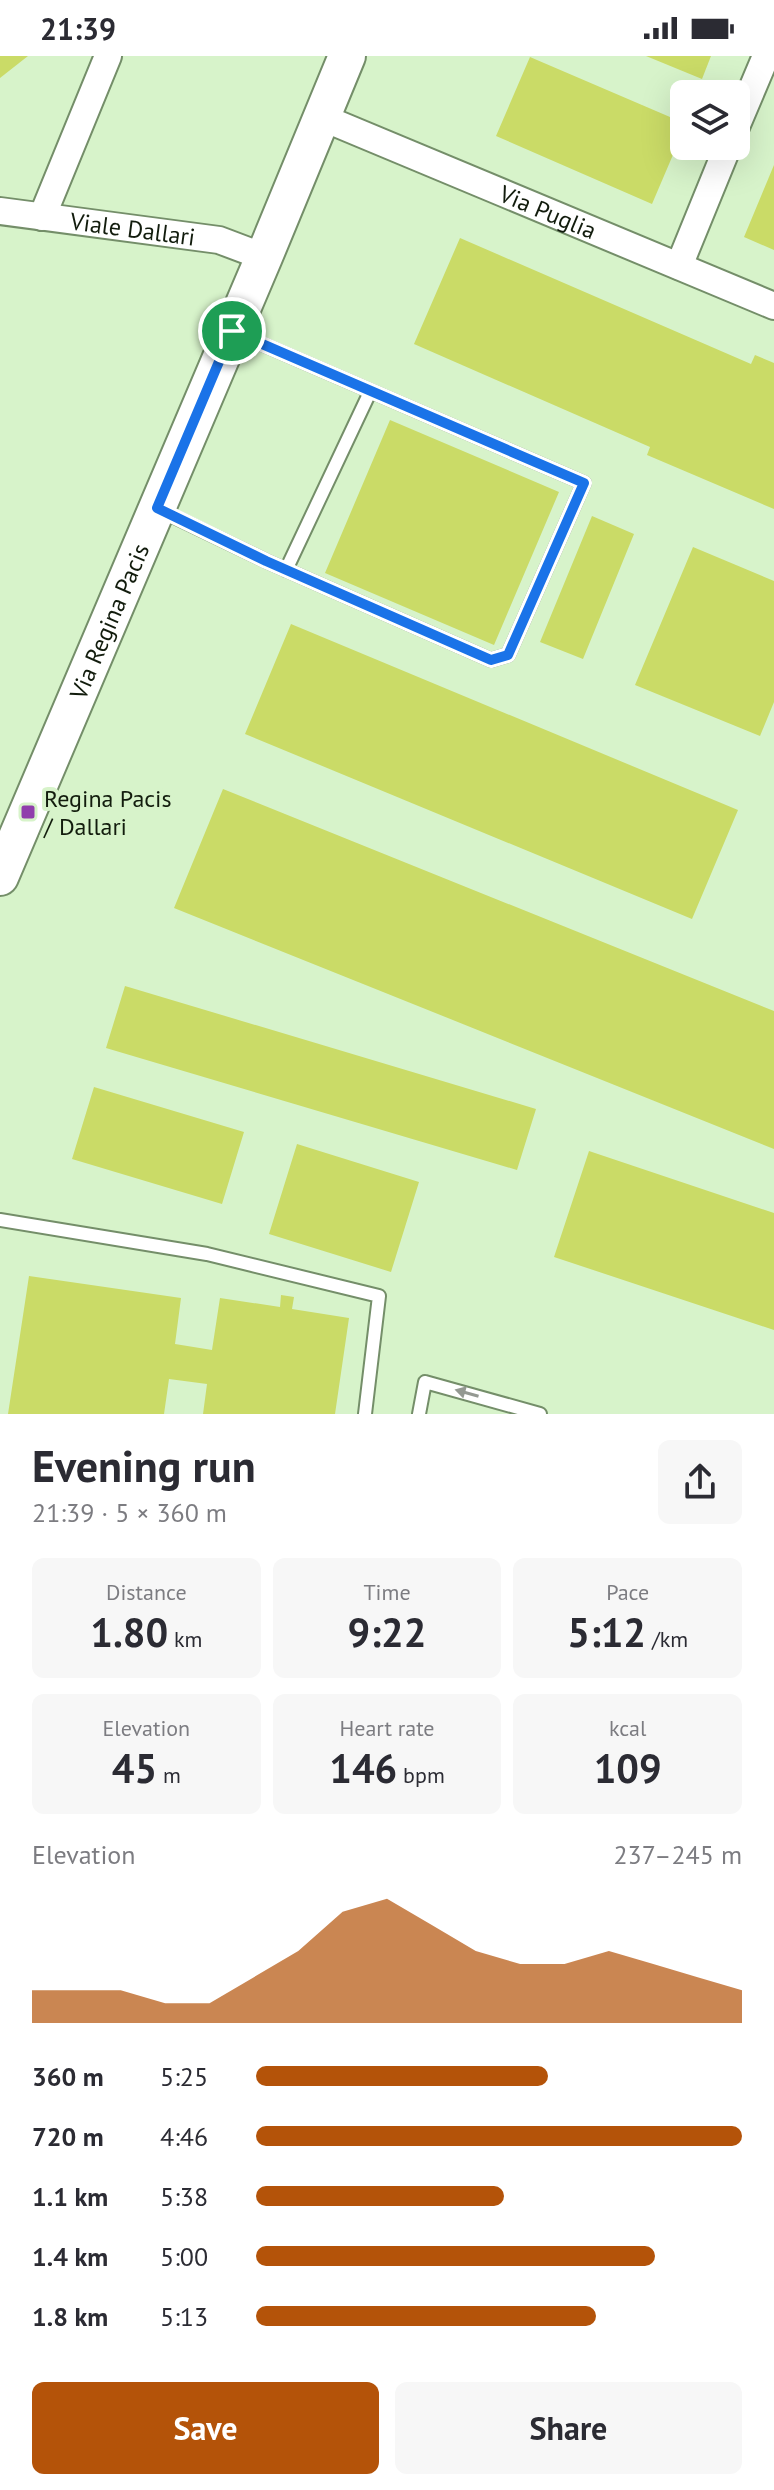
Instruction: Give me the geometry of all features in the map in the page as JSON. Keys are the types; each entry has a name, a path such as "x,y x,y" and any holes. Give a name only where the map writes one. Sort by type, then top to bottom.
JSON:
{"street":[{"path":"42,217 108,56"},
{"name":"Via Regina Pacis","path":"0,877 347,56"},
{"path":"750,94 766,56"},
{"name":"Via Puglia","path":"321,117 774,306"},
{"path":"679,266 722,160"},
{"name":"Viale Dallari","path":"0,211 219,240 264,257"}],"lane":[{"path":"157,508 286,570 491,660 508,655 584,483 232,331"},
{"path":"286,570 370,392"},
{"path":"0,1220 207,1254 379,1296 365,1414"},
{"path":"419,1414 425,1382 540,1414"}],"building":[{"path":"0,56 28,56 0,78"},
{"path":"646,56 711,56 702,79"},
{"path":"530,57 670,117 671,160 652,204 496,136"},
{"path":"774,165 774,250 744,237"},
{"path":"460,238 751,364 755,355 774,363 774,509 647,455 650,447 414,344"},
{"path":"390,420 559,492 494,645 325,573"},
{"path":"592,516 634,534 583,659 540,642"},
{"path":"693,547 774,581 774,702 760,736 635,685"},
{"path":"291,624 738,810 692,919 245,734"},
{"path":"223,789 774,1011 774,1149 174,908"},
{"path":"125,986 536,1109 517,1170 106,1048"},
{"path":"94,1087 244,1132 222,1204 72,1159"},
{"path":"297,1144 419,1182 391,1272 269,1234"},
{"path":"589,1151 774,1213 774,1330 554,1257"},
{"path":"29,1276 181,1298 175,1344 212,1350 220,1298 280,1307 281,1295 294,1297 292,1309 349,1318 335,1414 203,1414 207,1384 169,1379 164,1414 8,1414"}],"place":[{"name":"Regina Pacis / Dallari","path":"28,812"}],"route":[{"path":"232,331 584,483 508,655 491,660 266,561 157,508 232,331"}]}
